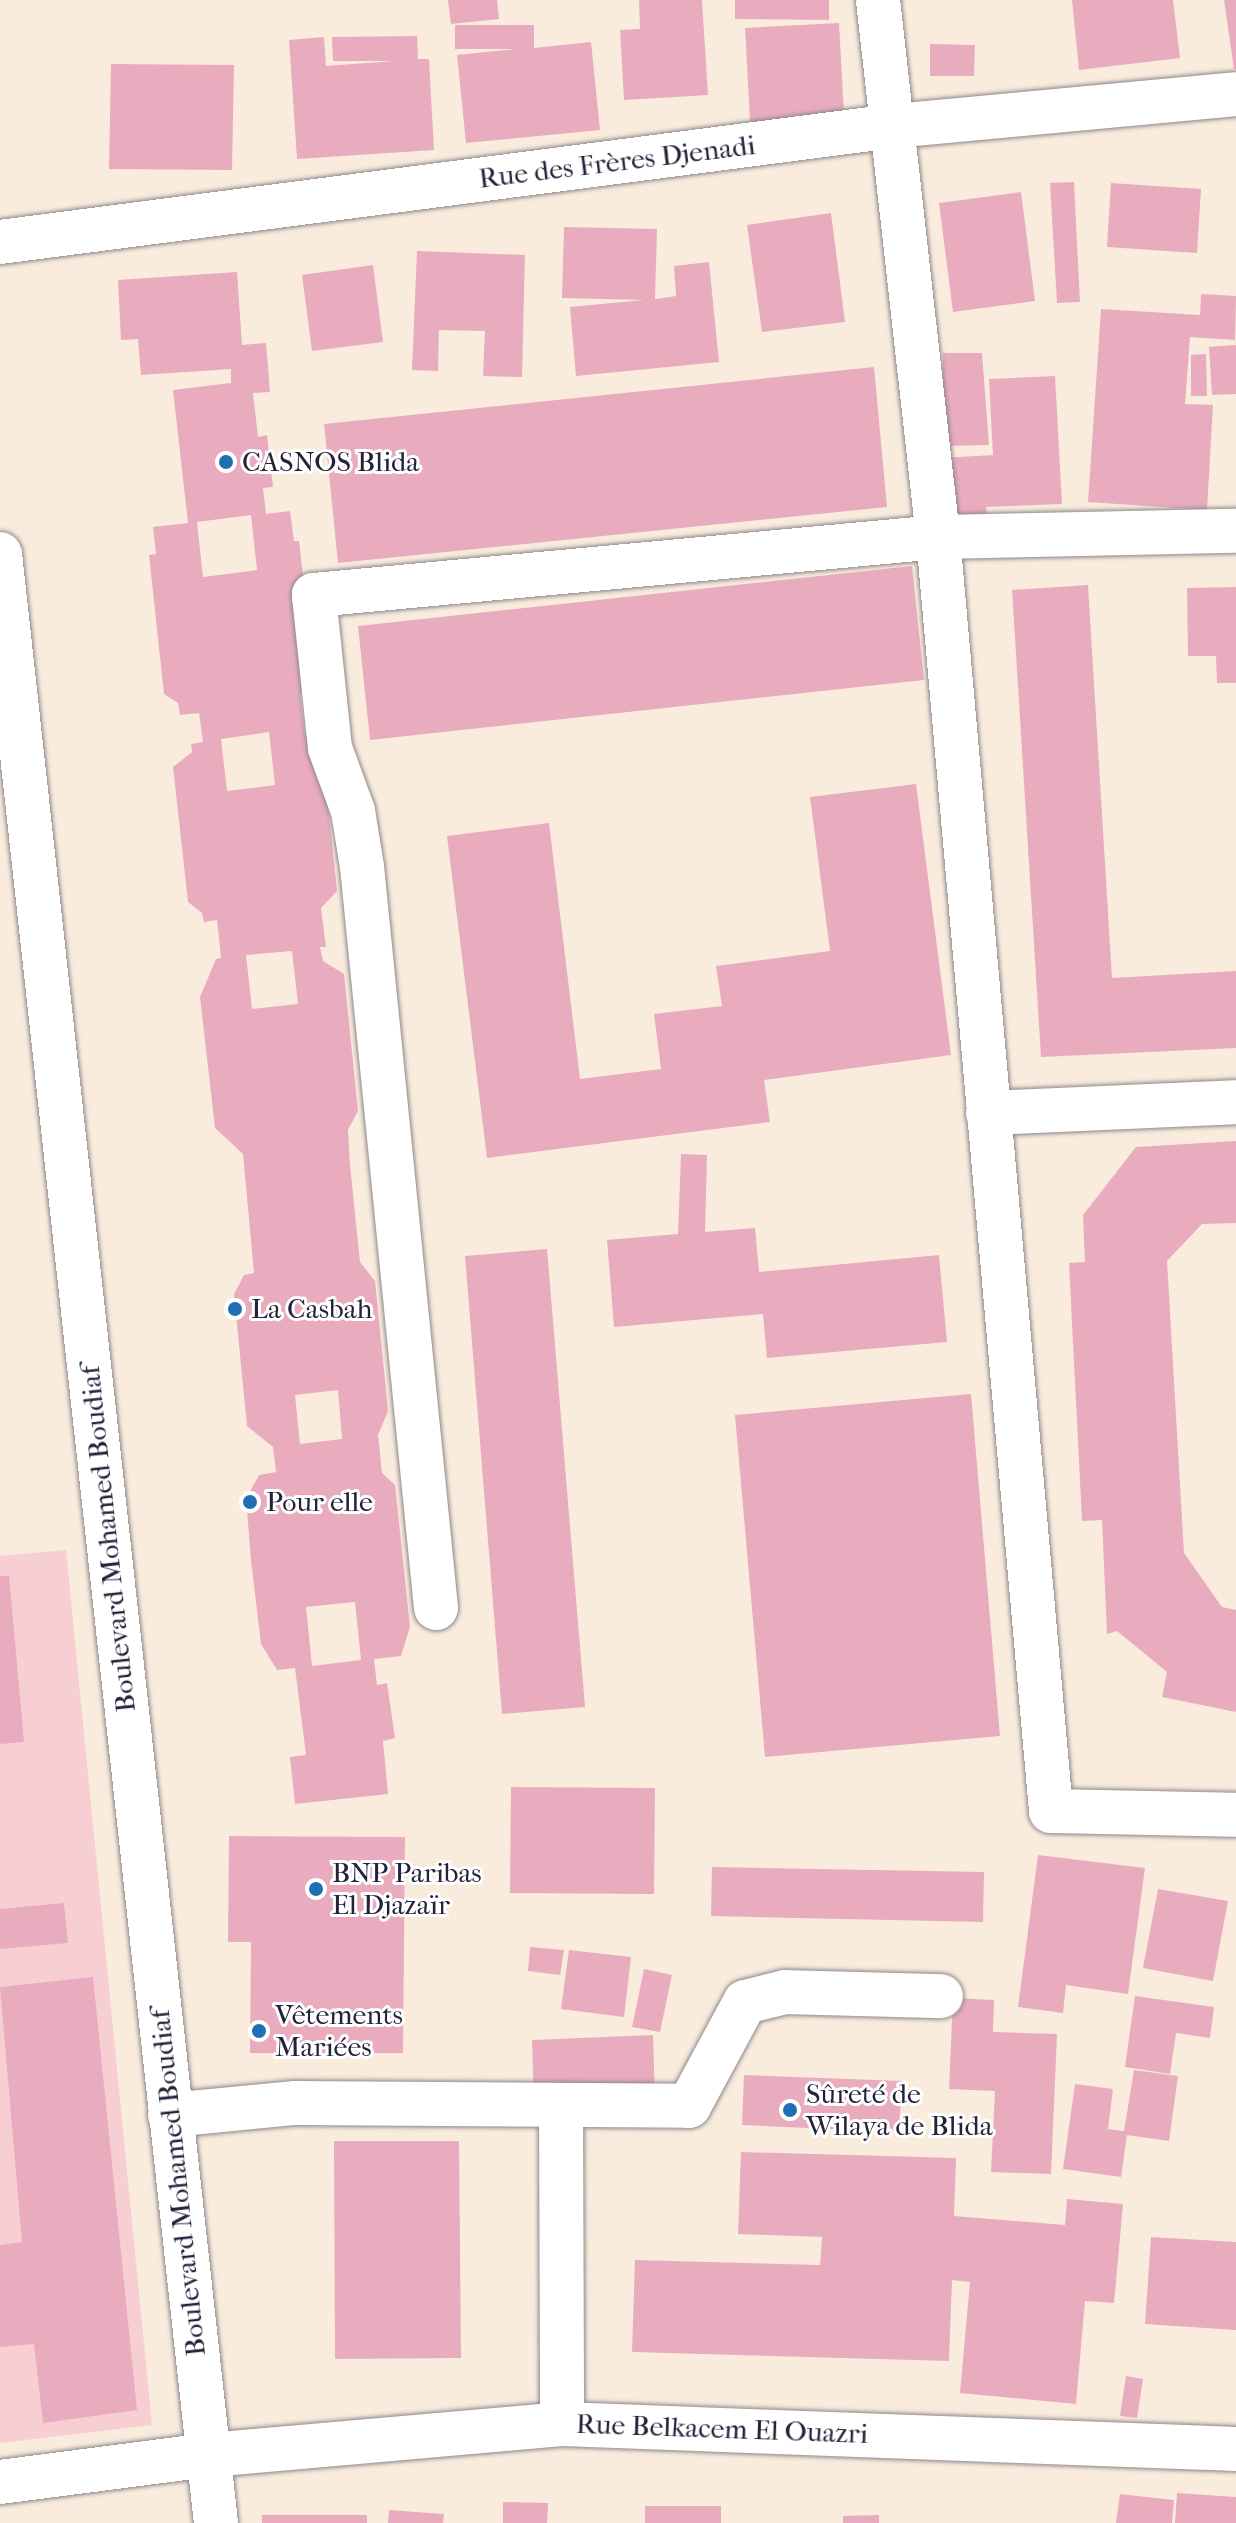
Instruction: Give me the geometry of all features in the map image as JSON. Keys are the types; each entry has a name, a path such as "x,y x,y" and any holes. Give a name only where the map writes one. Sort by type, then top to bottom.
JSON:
{"street":[{"path":"878,0 938,537 1051,1811 1236,1815"},
{"name":"Rue des Frères Djenadi","path":"0,242 893,126 1236,94"},
{"path":"436,1608 362,867 353,811 330,748 314,595 938,537 1236,531"},
{"name":"Boulevard Mohamed Boudiaf","path":"0,554 5,638 216,2523"},
{"path":"988,1113 1236,1102"},
{"path":"170,2115 295,2103 689,2106 745,2002 785,1992 941,1996"},
{"path":"561,2105 562,2424"},
{"name":"Rue Belkacem El Ouazri","path":"0,2482 209,2455 562,2424 1236,2449"}],"shaded area":[{"path":"66,1550 152,2425 0,2443 0,1556"}],"building":[{"path":"448,0 497,0 499,19 451,24"},
{"path":"639,0 702,0 708,95 624,100 620,30 640,29"},
{"path":"735,0 829,0 829,20 735,19"},
{"path":"1072,0 1173,0 1180,58 1079,70"},
{"path":"1224,0 1236,0 1236,69 1234,69"},
{"path":"839,23 845,133 751,138 745,28"},
{"path":"455,25 534,25 534,48 591,42 600,130 466,143 457,55 515,49 455,49"},
{"path":"417,36 418,59 429,59 434,150 297,159 289,40 324,37 326,66 394,61 333,61 332,37"},
{"path":"930,44 975,45 974,76 930,76"},
{"path":"111,64 234,65 232,170 109,169"},
{"path":"1074,182 1080,302 1057,303 1050,183"},
{"path":"1111,183 1201,189 1197,253 1107,247"},
{"path":"1021,192 1035,301 953,312 939,203"},
{"path":"831,213 845,322 762,332 747,225"},
{"path":"564,227 657,229 655,299 676,296 674,266 709,262 719,362 576,376 570,307 644,300 562,298"},
{"path":"417,251 525,255 522,377 483,376 485,331 439,330 438,371 412,370"},
{"path":"373,265 383,342 312,351 302,275"},
{"path":"237,272 242,345 266,343 270,392 253,393 258,437 267,435 273,487 263,488 266,514 290,511 294,541 299,541 315,678 300,695 305,736 312,735 322,748 337,891 321,908 326,947 320,947 323,961 344,974 358,1111 348,1130 350,1165 360,1262 375,1281 388,1411 378,1435 382,1473 395,1485 410,1627 401,1656 374,1659 377,1685 387,1683 395,1738 383,1741 388,1794 295,1804 290,1757 306,1755 295,1668 277,1670 261,1644 246,1499 259,1475 276,1472 273,1447 247,1426 234,1294 244,1275 254,1273 243,1154 215,1128 200,997 216,959 221,958 217,920 204,922 202,913 188,902 173,767 192,752 191,744 203,742 199,713 180,715 178,703 164,694 149,555 156,554 153,527 188,523 173,390 231,383 231,369 141,375 138,339 121,340 118,280","holes":["251,515 257,570 203,577 197,522","269,732 275,785 227,791 221,739","292,951 298,1004 252,1009 246,955","338,1390 342,1439 300,1444 295,1395","355,1602 361,1660 312,1666 306,1607"]},
{"path":"1201,294 1236,296 1235,340 1190,337 1185,404 1213,405 1207,510 1088,502 1101,309 1200,315"},
{"path":"1236,345 1236,394 1212,395 1209,347"},
{"path":"943,353 982,353 989,445 943,446"},
{"path":"1206,354 1207,396 1191,396 1191,355"},
{"path":"874,367 887,507 338,563 324,424"},
{"path":"1055,376 1062,504 986,507 988,521 944,523 942,458 993,455 989,379"},
{"path":"912,566 924,680 370,740 358,626"},
{"path":"1088,585 1112,978 1236,971 1236,1048 1041,1057 1012,590"},
{"path":"1236,587 1236,683 1217,683 1216,656 1188,656 1187,588"},
{"path":"916,784 951,1055 764,1080 770,1122 487,1158 447,836 549,823 580,1079 661,1069 654,1014 722,1006 716,966 830,951 810,797"},
{"path":"1236,1141 1236,1223 1202,1224 1167,1261 1184,1553 1222,1607 1236,1610 1236,1712 1162,1697 1167,1672 1117,1631 1107,1634 1102,1520 1082,1521 1069,1263 1085,1262 1083,1215 1136,1147"},
{"path":"681,1154 707,1155 705,1232 755,1228 759,1272 939,1255 947,1342 767,1358 763,1314 614,1327 607,1240 678,1234"},
{"path":"547,1249 585,1707 502,1714 465,1256"},
{"path":"971,1394 1000,1736 765,1757 735,1415"},
{"path":"0,1576 9,1576 24,1742 0,1744"},
{"path":"511,1787 655,1788 654,1894 510,1893"},
{"path":"229,1836 405,1837 403,2053 250,2053 251,1942 228,1942"},
{"path":"1038,1855 1145,1868 1128,1994 1066,1985 1063,2013 1018,2007"},
{"path":"712,1867 984,1872 983,1922 711,1916"},
{"path":"1158,1889 1228,1901 1213,1981 1143,1968"},
{"path":"64,1903 68,1943 0,1949 0,1909"},
{"path":"530,1947 564,1950 560,1975 528,1971"},
{"path":"569,1950 631,1957 624,2017 561,2009"},
{"path":"644,1969 672,1975 660,2032 632,2027"},
{"path":"93,1977 137,2410 43,2423 34,2344 0,2347 0,2245 22,2242 0,1987"},
{"path":"1135,1996 1214,2007 1210,2038 1176,2033 1170,2074 1125,2067"},
{"path":"953,1998 994,2000 993,2032 1057,2034 1051,2174 991,2172 995,2091 949,2089"},
{"path":"653,2035 655,2101 534,2104 532,2040"},
{"path":"1134,2070 1178,2076 1169,2141 1127,2135 1121,2177 1063,2169 1075,2084 1113,2089 1108,2129 1124,2131"},
{"path":"744,2075 902,2081 899,2132 742,2125"},
{"path":"334,2141 459,2141 461,2358 335,2359"},
{"path":"741,2152 956,2158 954,2216 1065,2225 1067,2199 1123,2204 1114,2303 1085,2301 1076,2404 960,2393 970,2282 952,2280 949,2361 632,2352 635,2260 820,2265 822,2237 738,2234"},
{"path":"1151,2237 1236,2242 1236,2330 1145,2324"},
{"path":"1126,2376 1143,2379 1137,2418 1120,2416"},
{"path":"1177,2493 1236,2497 1236,2523 1175,2523"},
{"path":"1120,2494 1174,2500 1172,2523 1116,2523"},
{"path":"503,2502 548,2503 547,2523 503,2523"},
{"path":"645,2506 721,2506 721,2523 645,2523"},
{"path":"389,2510 444,2514 443,2523 388,2523"},
{"path":"262,2515 367,2515 367,2523 262,2523"},
{"path":"879,2515 879,2523 843,2523 843,2516"}],"place":[{"name":"CASNOS Blida","path":"226,462"},
{"name":"La Casbah","path":"235,1309"},
{"name":"Pour elle","path":"250,1502"},
{"name":"BNP Paribas El Djazaïr","path":"316,1889"},
{"name":"Vêtements Mariées","path":"259,2031"},
{"name":"Sûreté de Wilaya de Blida","path":"790,2110"}]}
